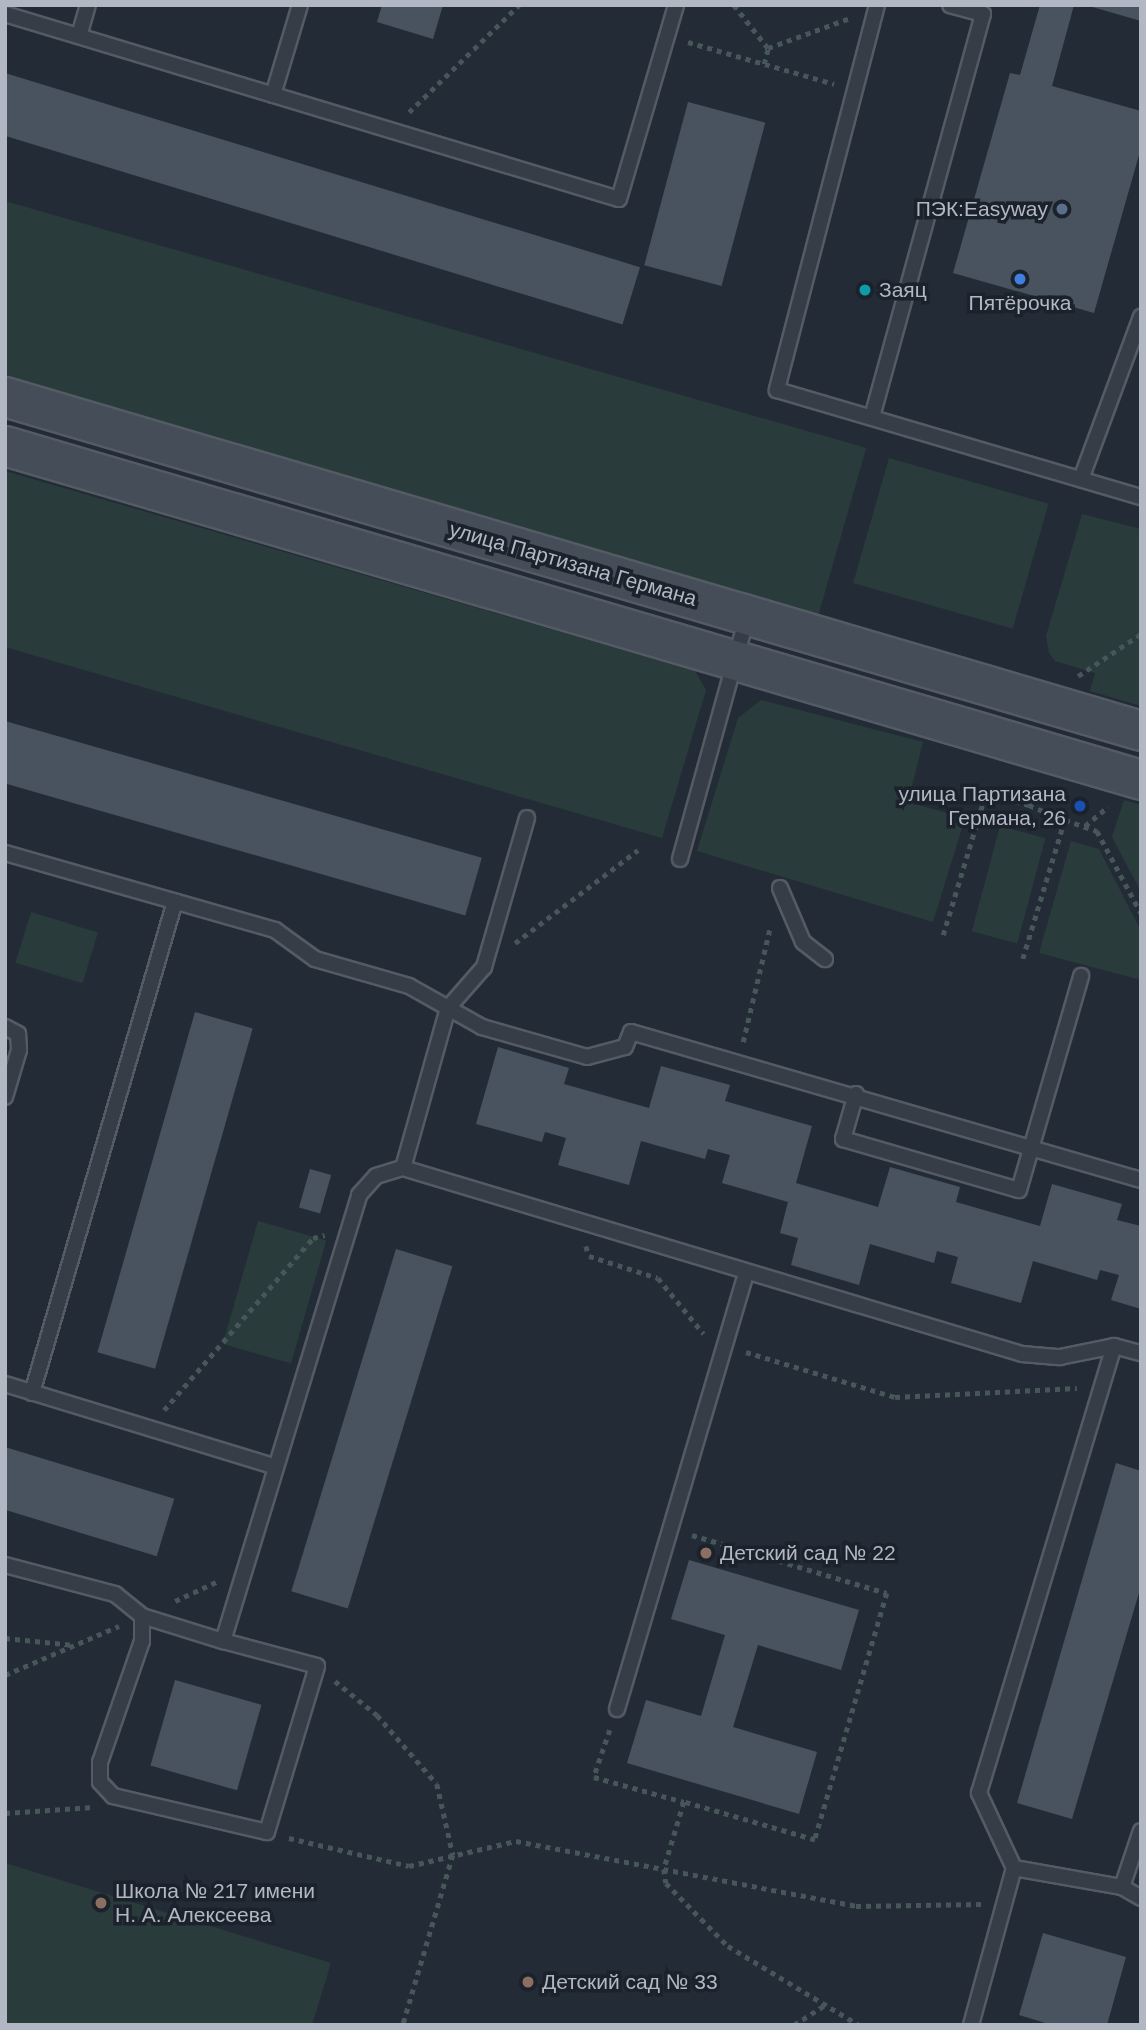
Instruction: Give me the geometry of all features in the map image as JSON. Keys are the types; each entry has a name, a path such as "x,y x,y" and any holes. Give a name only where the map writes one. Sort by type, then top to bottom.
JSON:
{"main road":[{"name":"улица Партизана Германа","path":"5,397 1141,731"},
{"path":"5,446 1141,780"}],"lane":[{"path":"79,36 88,5"},
{"path":"273,95 300,5"},
{"path":"5,14 619,198 676,5"},
{"path":"872,417 983,15 950,5"},
{"path":"877,7 778,390 1141,497"},
{"path":"1081,479 1141,317"},
{"path":"680,859 747,615"},
{"path":"403,1168 448,1009 484,967 527,818"},
{"path":"5,853 275,930 315,959 409,986 482,1027 587,1057 625,1046 631,1032 856,1094 1141,1180"},
{"path":"780,888 803,942 825,959"},
{"path":"32,1393 175,901"},
{"path":"856,1094 843,1139 1019,1190 1081,976"},
{"path":"5,1027 18,1034 19,1050 5,1097"},
{"path":"223,1641 274,1466 359,1195 376,1176 403,1168 746,1274 1022,1354 1060,1357 1114,1346 1141,1353"},
{"path":"617,1709 746,1274"},
{"path":"971,2025 1014,1868 979,1793 1114,1346"},
{"path":"5,1384 274,1466"},
{"path":"5,1564 115,1594 142,1616 317,1666 267,1832 113,1796 100,1782 100,1762 142,1641 142,1616"},
{"path":"1122,1888 1141,1830"},
{"path":"1014,1868 1122,1888 1141,1898"}],"path":[{"path":"390,130 519,5"},
{"path":"734,5 768,48"},
{"path":"768,48 877,7"},
{"path":"667,36 855,90"},
{"path":"764,64 768,48"},
{"path":"1091,670 1141,634"},
{"path":"1029,805 1039,774"},
{"path":"943,935 986,793 1029,805 1097,831 1141,913"},
{"path":"1085,826 1114,806"},
{"path":"1023,959 1065,820"},
{"path":"484,967 638,850"},
{"path":"738,1063 780,888"},
{"path":"589,1225 589,1256 658,1278 709,1340 725,1346 895,1397 1103,1387"},
{"path":"161,1414 313,1238 339,1231"},
{"path":"617,1709 594,1777 815,1840 887,1593 670,1528"},
{"path":"5,1638 74,1645"},
{"path":"317,1666 377,1716 437,1784 453,1855 403,2025"},
{"path":"5,1814 88,1810 113,1796"},
{"path":"684,1802 664,1869 666,1883 728,1945 828,2003 859,2025"},
{"path":"267,1832 409,1866 516,1841 856,1906 1004,1904"},
{"path":"794,2025 828,2003"}],"shaded area":[{"path":"5,201 866,448 818,617 5,384"},
{"path":"889,458 1049,504 1013,629 853,583"},
{"path":"5,471 695,671 706,690 662,838 5,647"},
{"path":"1082,514 1141,529 1141,706 1090,691 1095,673 1055,661 1049,653 1046,636"},
{"path":"761,700 923,742 908,802 965,818 933,922 697,851 738,718"},
{"path":"1124,800 1141,805 1141,892 1112,837"},
{"path":"1000,826 1045,838 1017,943 972,931"},
{"path":"1071,841 1099,849 1141,931 1141,980 1039,953"},
{"path":"31,912 98,932 82,983 16,963"},
{"path":"258,1221 326,1241 291,1364 223,1344"},
{"name":"Школа № 217 имени Н. А. Алексеева","path":"5,1863 331,1963 312,2025 5,2025"}],"building":[{"path":"382,5 443,5 433,39 377,22"},
{"path":"1040,5 1074,5 1052,86 1141,111 1141,148 1094,313 953,273 1010,73 1020,75"},
{"path":"1089,5 1141,5 1141,21 1089,6"},
{"path":"5,73 640,267 622,325 5,136"},
{"path":"688,102 765,123 722,286 644,265"},
{"path":"5,721 482,858 465,915 5,783"},
{"path":"195,1012 253,1029 155,1369 97,1352"},
{"path":"498,1047 569,1068 564,1084 649,1108 661,1066 730,1085 725,1101 812,1126 796,1183 878,1207 890,1167 960,1187 956,1202 1040,1226 1052,1184 1122,1204 1117,1220 1141,1226 1141,1309 1111,1300 1119,1275 1100,1270 1097,1280 1033,1261 1021,1303 951,1283 958,1257 937,1251 934,1263 870,1244 859,1285 791,1265 798,1238 780,1233 788,1202 722,1183 730,1155 708,1149 705,1159 641,1141 629,1185 558,1165 566,1138 545,1132 542,1142 476,1124"},
{"path":"310,1169 331,1175 320,1214 299,1207"},
{"path":"396,1249 452,1266 348,1609 291,1591"},
{"path":"5,1447 174,1499 157,1556 5,1510"},
{"path":"1116,1463 1141,1471 1141,1586 1072,1819 1017,1803"},
{"path":"689,1560 859,1610 841,1670 758,1645 733,1727 817,1752 799,1814 627,1763 646,1700 701,1716 725,1635 671,1619"},
{"path":"175,1680 262,1705 237,1790 150,1766"},
{"path":"1043,1933 1126,1957 1107,2025 1052,2025 1019,2015"}],"place":[{"name":"ПЭК:Easyway","path":"1062,209"},
{"name":"Пятёрочка","path":"1020,279"},
{"name":"Заяц","path":"865,290"},
{"name":"улица Партизана Германа, 26","path":"1080,806"},
{"name":"Детский сад № 22","path":"706,1553"},
{"name":"Школа № 217 имени Н. А. Алексеева","path":"101,1903"},
{"name":"Детский сад № 33","path":"528,1982"}]}
